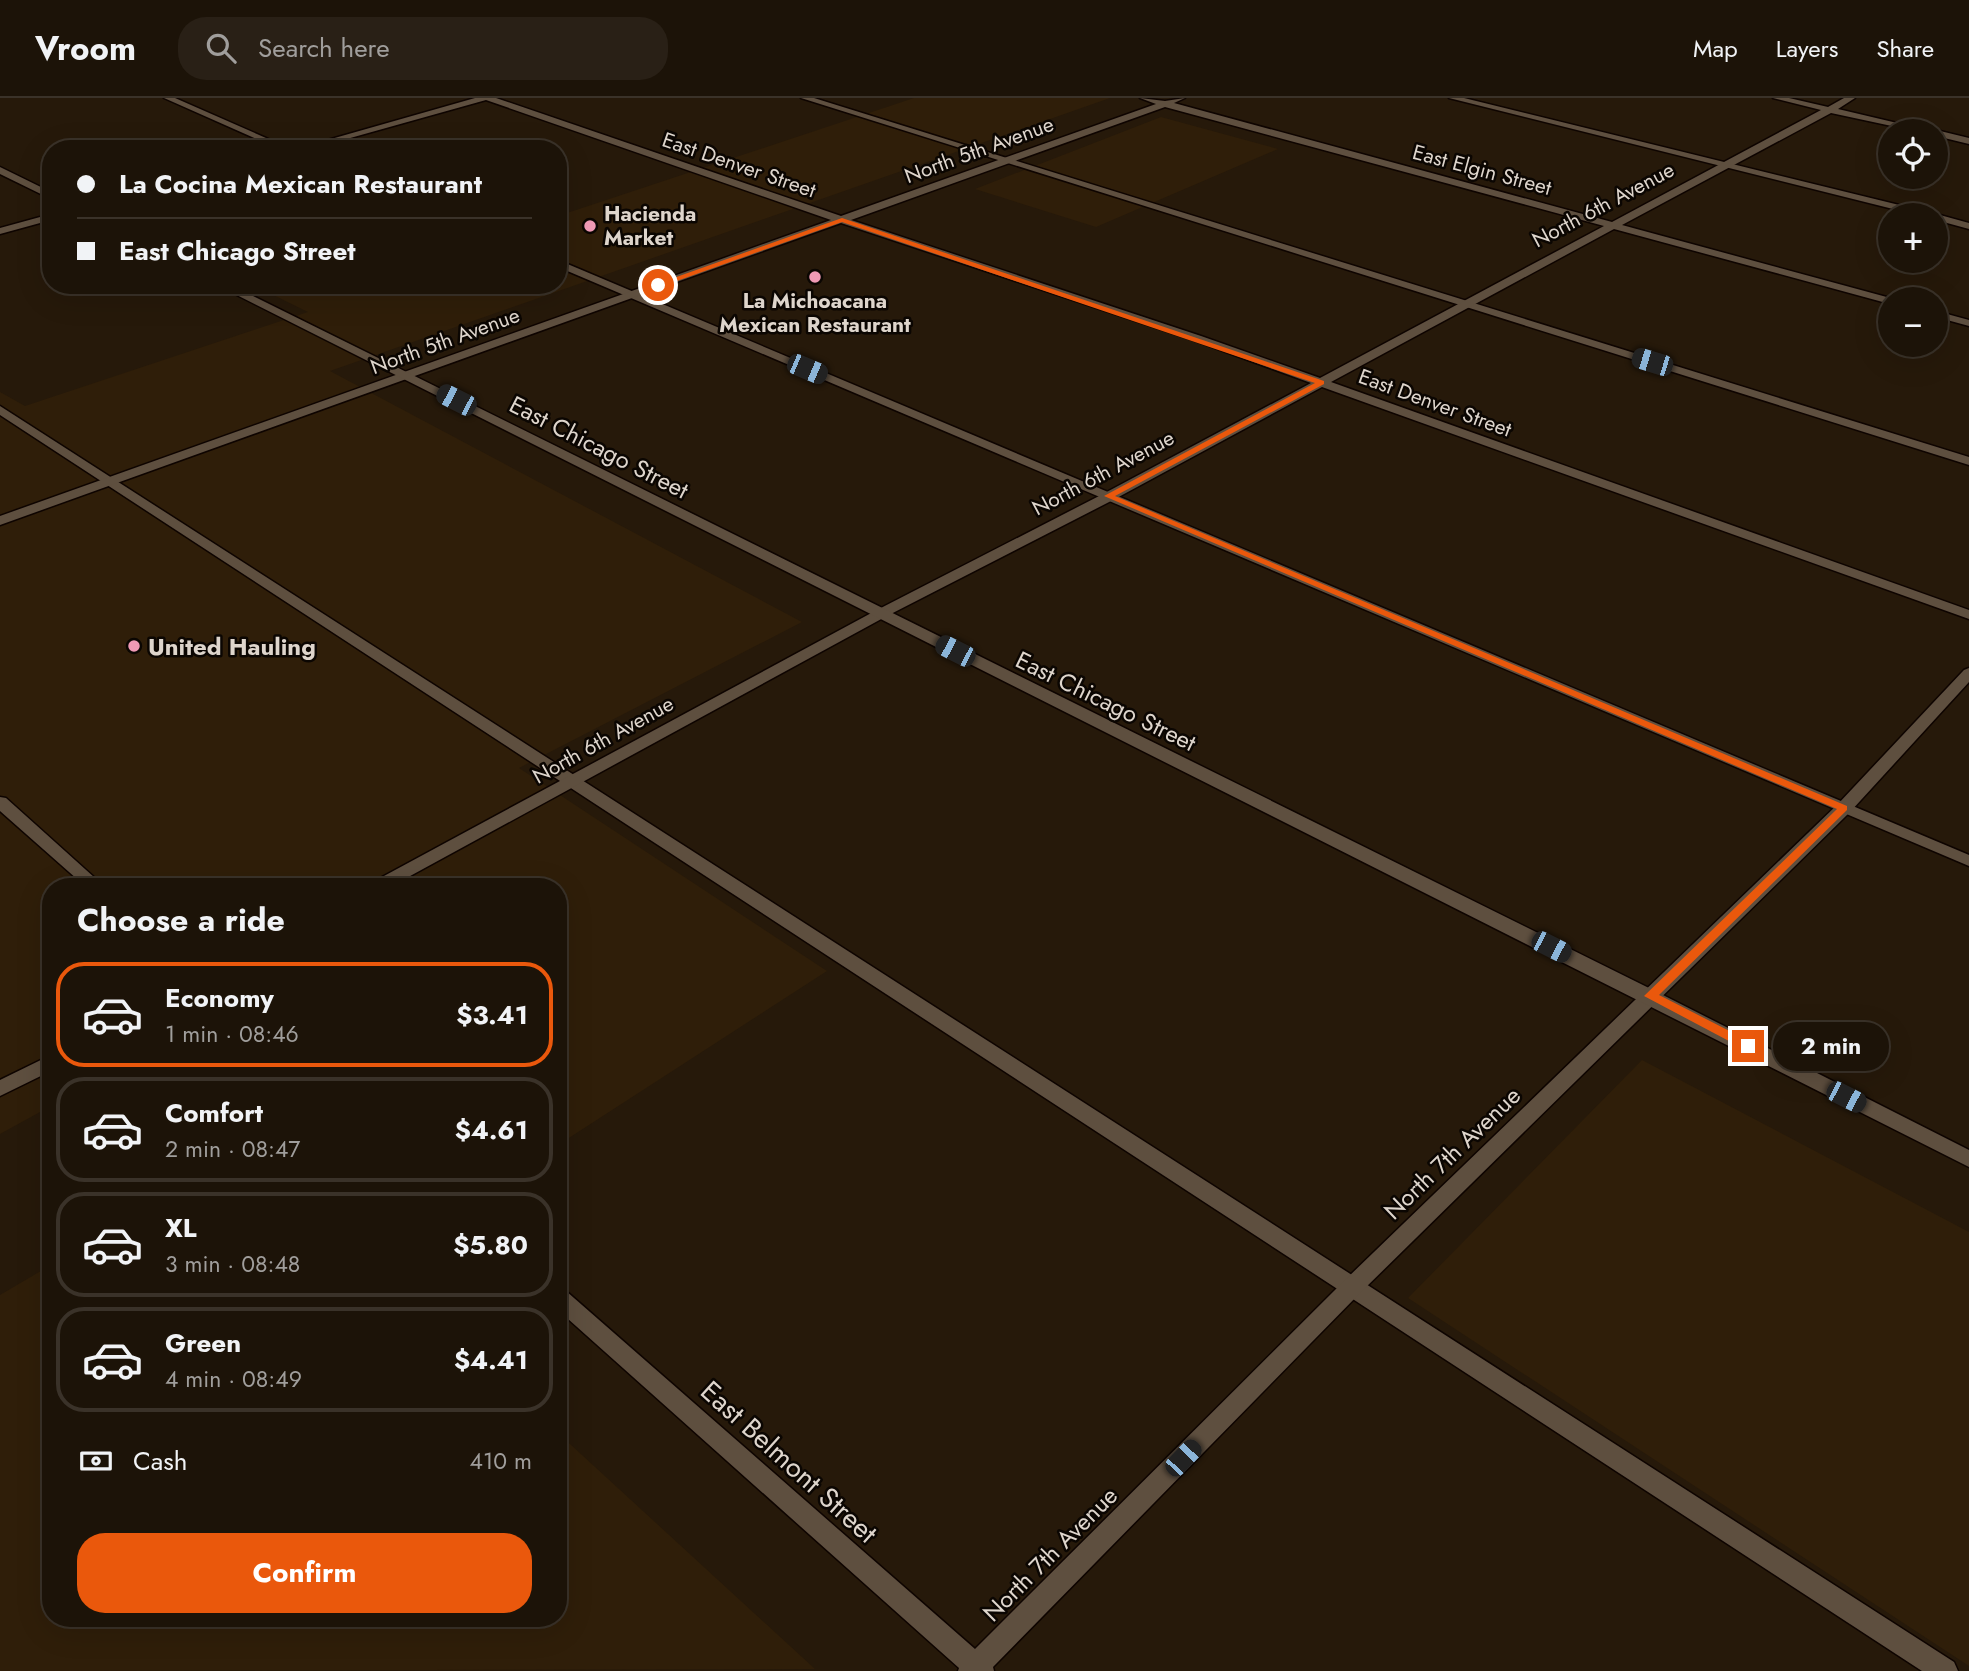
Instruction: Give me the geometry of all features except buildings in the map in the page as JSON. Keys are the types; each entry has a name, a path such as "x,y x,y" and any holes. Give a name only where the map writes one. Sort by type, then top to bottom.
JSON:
{"street":[{"path":"168,98 267,140"},
{"path":"333,140 486,98"},
{"name":"East Denver Street","path":"486,98 1321,382 1969,615"},
{"path":"806,98 1969,461"},
{"name":"East Elgin Street","path":"1144,98 1878,298"},
{"name":"North 5th Avenue","path":"0,521 1181,98"},
{"path":"1453,98 1881,203"},
{"path":"1777,98 1878,120"},
{"name":"North 6th Avenue","path":"394,878 880,614 1108,496 1851,98"},
{"path":"1948,136 1969,141"},
{"path":"0,170 42,192"},
{"path":"0,231 42,219"},
{"path":"1948,220 1969,226"},
{"path":"567,268 1969,861"},
{"name":"East Chicago Street","path":"240,294 1650,996 1969,1159"},
{"path":"1948,317 1969,323"},
{"path":"0,410 1945,1671"},
{"name":"North 7th Avenue","path":"976,1670 1352,1287 1844,808 1969,673"},
{"path":"0,802 86,878"},
{"path":"0,1089 42,1067"},
{"name":"East Belmont Street","path":"567,1305 976,1670"}],"shaded area":[{"path":"914,98 1110,98 567,288 567,213"},
{"path":"1161,117 1278,149 1096,227 975,189"},
{"path":"271,294 550,294 330,371 802,622 519,768 827,971 567,1139 567,878 42,878 42,1111 0,1134 0,392 25,406 308,312"},
{"path":"1642,1060 1969,1232 1969,1666 1408,1298"},
{"path":"42,1270 42,1627 567,1627 567,1441 815,1669 0,1671 0,1295"}],"place":[{"name":"Hacienda Market","path":"590,226"},
{"name":"La Michoacana Mexican Restaurant","path":"815,277"},
{"name":"United Hauling","path":"134,646"}],"route":[{"path":"658,285 842,220 1321,382 1108,496 1844,808 1650,996 1748,1046"}]}
